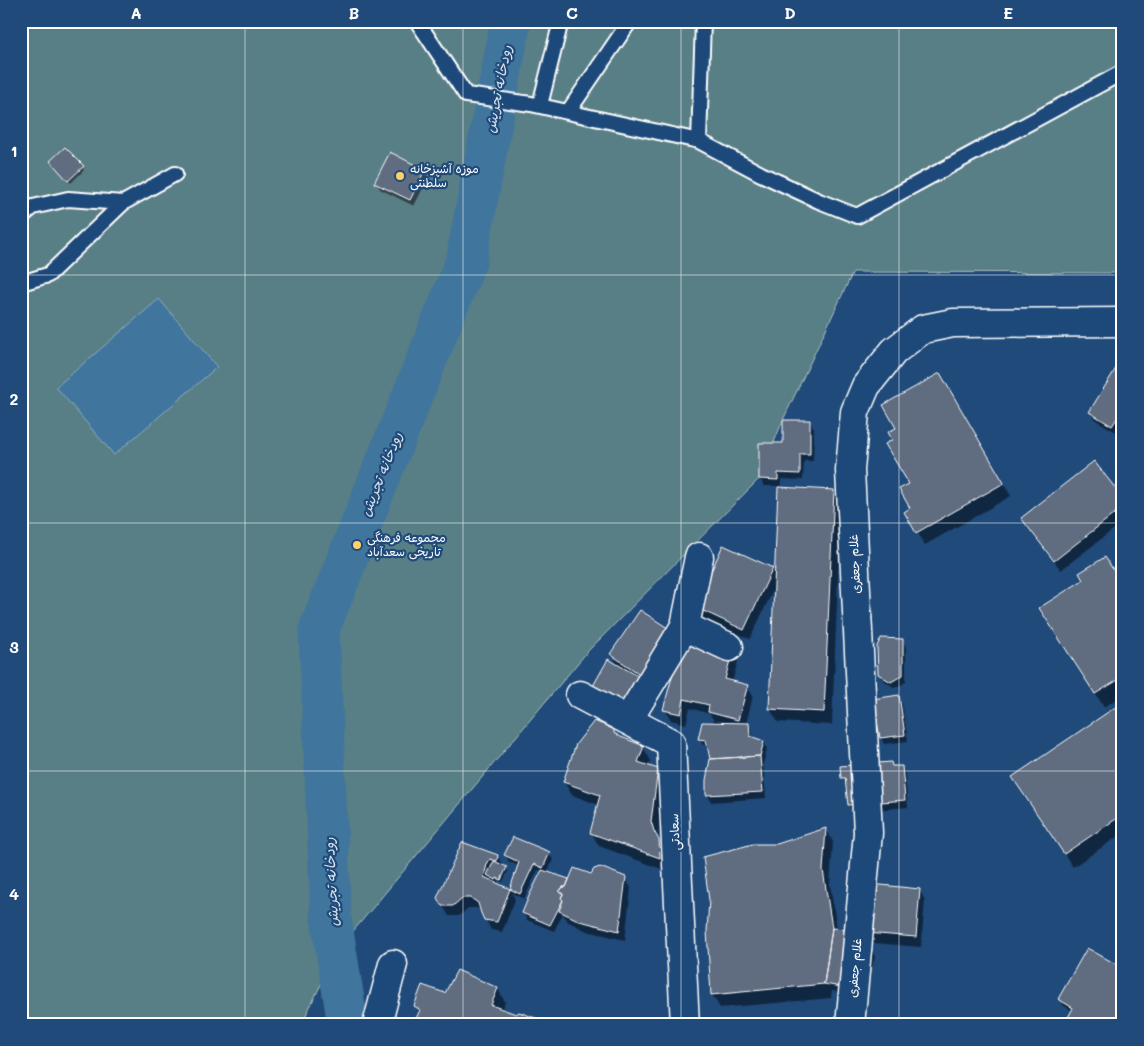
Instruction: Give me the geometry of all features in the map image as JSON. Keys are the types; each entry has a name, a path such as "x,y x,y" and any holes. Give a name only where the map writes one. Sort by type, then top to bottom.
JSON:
{"main road":[{"name":"غلام جعفری","path":"850,1025 868,833 850,470 855,412 866,386 894,351 923,329 954,323 1123,322"},
{"path":"628,720 685,626 699,557"},
{"path":"685,626 729,647"},
{"name":"سعادتی","path":"580,695 671,743 685,1025"},
{"path":"377,1025 393,964"}],"lane":[{"path":"417,21 466,95 536,105 699,141 761,174 857,216 1123,72"},
{"path":"536,105 561,21"},
{"path":"568,112 630,21"},
{"path":"699,141 703,21"},
{"path":"21,282 48,275 123,204 175,174"},
{"path":"21,217 33,206 68,199 123,204"}],"green space":[{"name":"مجموعه فرهنگی تاریخی سعدآباد","path":"21,21 1123,21 1123,273 853,272 783,420 759,479 587,652 339,948 301,1025 21,1025"}],"water":[{"path":"159,299 217,367 114,455 56,387"}],"building":[{"path":"65,147 84,166 68,181 50,161"},
{"name":"موزه آشپزخانه سلطنتی","path":"390,152 425,170 410,200 374,183"},
{"path":"1123,357 1123,409 1112,426 1089,412"},
{"path":"940,373 1004,483 916,533 904,512 910,508 899,489 909,484 885,444 892,440 888,432 896,428 883,405"},
{"path":"783,420 810,420 810,454 800,454 800,474 778,473 778,480 759,479 759,443 783,443"},
{"path":"1094,461 1123,498 1123,507 1054,561 1021,518"},
{"path":"778,487 834,490 824,712 769,709"},
{"path":"723,545 773,568 744,630 695,607"},
{"path":"1105,557 1123,585 1123,677 1095,694 1039,608 1083,580 1079,573"},
{"path":"640,610 677,634 647,679 610,654"},
{"path":"683,636 733,649 725,679 748,685 738,720 708,712 709,705 684,699 681,714 663,710"},
{"path":"881,638 903,639 903,675 891,682 878,674 877,646"},
{"path":"608,659 645,680 631,706 593,686"},
{"path":"899,695 905,735 880,738 873,699"},
{"path":"1123,702 1123,822 1119,817 1064,854 1012,777"},
{"path":"594,721 614,729 614,733 621,737 644,746 638,762 658,769 651,821 659,840 660,858 590,833 600,795 563,782 576,744"},
{"path":"702,722 749,723 750,736 764,741 760,756 710,759 706,740 698,739"},
{"path":"760,756 763,792 706,795 706,780 710,759"},
{"path":"891,762 892,766 902,766 905,800 848,805 845,778 841,778 840,766"},
{"path":"826,828 823,870 832,928 824,984 711,995 707,931 709,900 703,857 753,844 777,844"},
{"path":"513,837 550,852 543,868 534,864 520,894 510,889 519,862 504,855"},
{"path":"462,842 498,855 497,861 490,859 484,877 510,889 497,922 484,920 478,903 471,898 462,898 453,906 442,906 437,898"},
{"path":"494,861 507,867 501,880 497,878 496,880 487,875"},
{"path":"600,867 626,877 619,931 580,921 559,911 563,894 559,892 563,887 566,887 574,868 591,874 594,869"},
{"path":"542,870 569,879 566,887 563,887 559,892 563,894 561,898 563,900 550,925 522,913"},
{"path":"871,884 920,889 916,937 866,933"},
{"path":"832,928 864,930 863,943 872,949 859,990 824,984"},
{"path":"1087,948 1123,968 1123,1025 1069,1025 1065,1023 1073,1008 1058,999"},
{"path":"457,970 498,988 491,1005 516,1014 519,1012 555,1025 413,1025 420,1010 414,1006 422,985 445,993"}],"waterway":[{"name":"رودخانه تجریش","path":"348,1025 331,918 319,630 466,261 511,21"}],"place":[{"name":"موزه آشپزخانه سلطنتی","path":"400,176"},
{"name":"مجموعه فرهنگی تاریخی سعدآباد","path":"357,545"}]}
